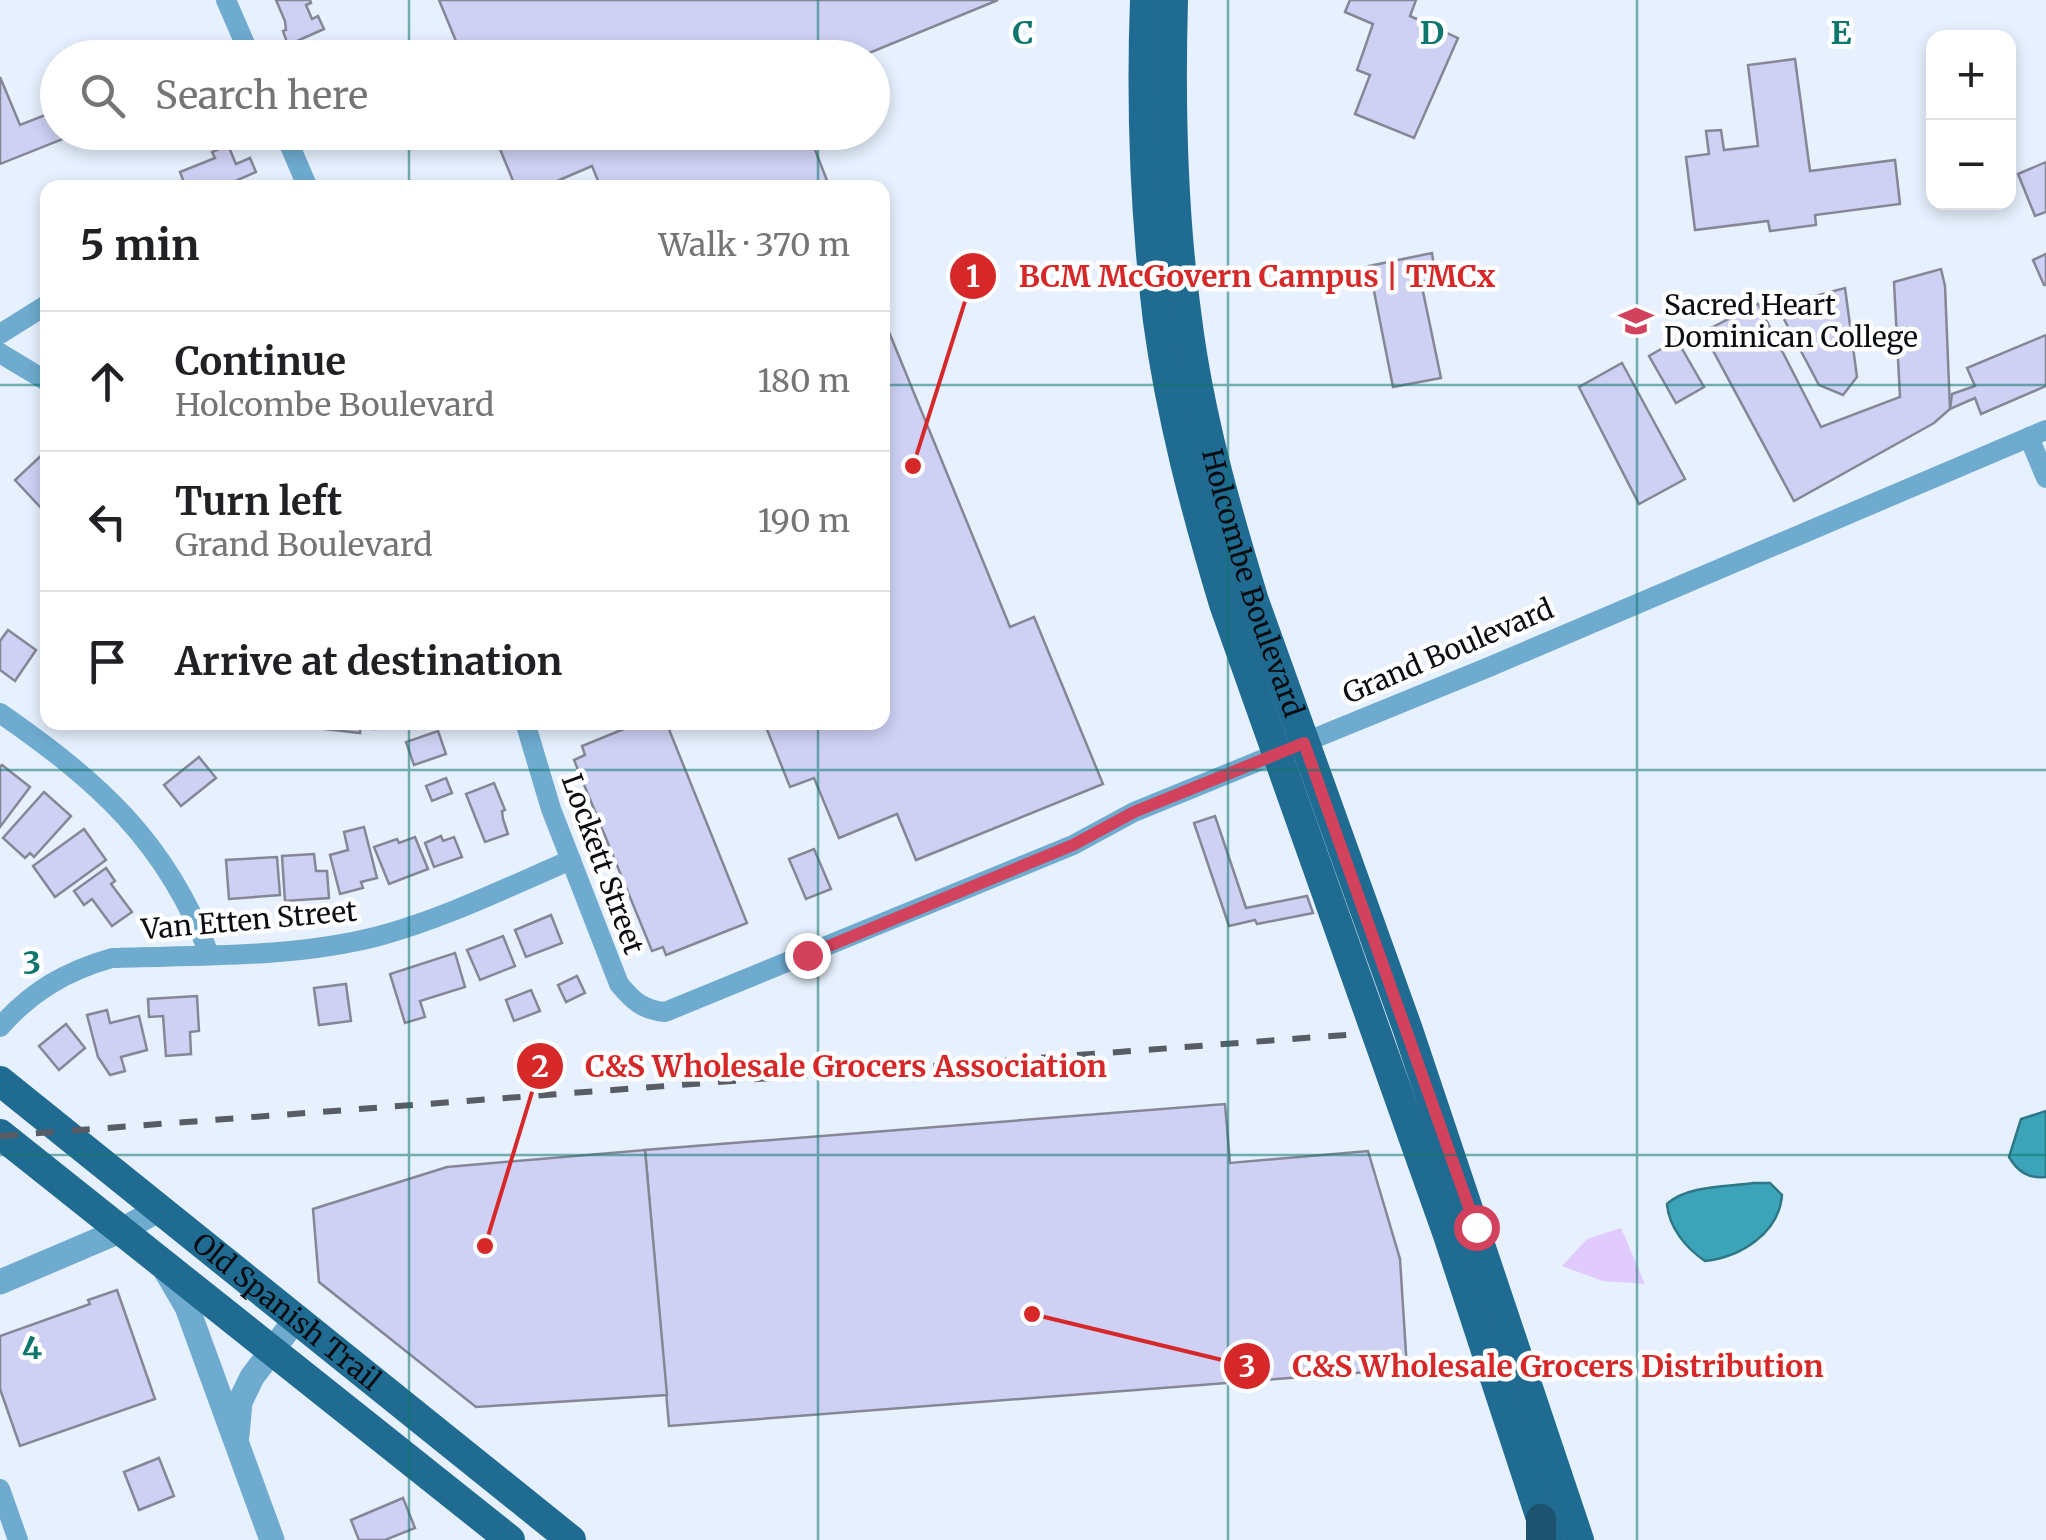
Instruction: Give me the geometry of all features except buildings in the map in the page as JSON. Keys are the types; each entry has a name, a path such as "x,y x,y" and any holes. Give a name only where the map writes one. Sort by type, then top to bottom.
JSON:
{"main road":[{"name":"Holcombe Boulevard","path":"1145,0 1142,68 1146,203 1162,340 1198,518 1224,604 1291,748 1476,1227 1579,1540"},
{"name":"Holcombe Boulevard","path":"1173,0 1170,79 1174,200 1187,322 1206,427 1291,748 1543,1533"},
{"name":"Old Spanish Trail","path":"0,1081 572,1540"},
{"name":"Old Spanish Trail","path":"0,1134 510,1540"},
{"path":"388,1444 412,1414"}],"street":[{"path":"226,0 244,40"},
{"path":"292,150 305,180"},
{"path":"0,334 40,309"},
{"path":"0,352 40,377"},
{"path":"2038,434 2046,478"},
{"name":"Grand Boulevard","path":"650,1010 666,1012 720,991 1073,845 1134,812 2038,434"},
{"path":"0,713 90,779 120,810 178,884 210,954"},
{"name":"Lockett Street","path":"527,730 551,809 619,984 633,1001 650,1010"},
{"name":"Van Etten Street","path":"0,1026 22,1002 52,981 112,958 312,947 376,936 456,909 571,860"},
{"path":"0,1282 160,1210"},
{"path":"160,1262 187,1307 272,1540"},
{"path":"236,1440 240,1402 252,1377 296,1319"},
{"path":"0,1490 18,1540"}],"shaded area":[{"path":"1621,1228 1645,1284 1603,1281 1562,1266 1587,1239"}],"water":[{"path":"2046,1111 2046,1177 2029,1176 2009,1157 2021,1119"},
{"path":"1770,1183 1782,1195 1774,1221 1744,1248 1705,1261 1680,1237 1667,1204 1696,1190"}],"railway":[{"path":"0,1136 1358,1034"}],"place":[{"name":"Sacred Heart Dominican College","path":"1636,321"},
{"name":"BCM McGovern Campus | TMCx","path":"913,466"},
{"name":"C&S Wholesale Grocers Association","path":"485,1246"},
{"name":"C&S Wholesale Grocers Distribution","path":"1032,1314"}],"route":[{"path":"807,955 1073,845 1134,812 1304,743 1476,1227"}]}
